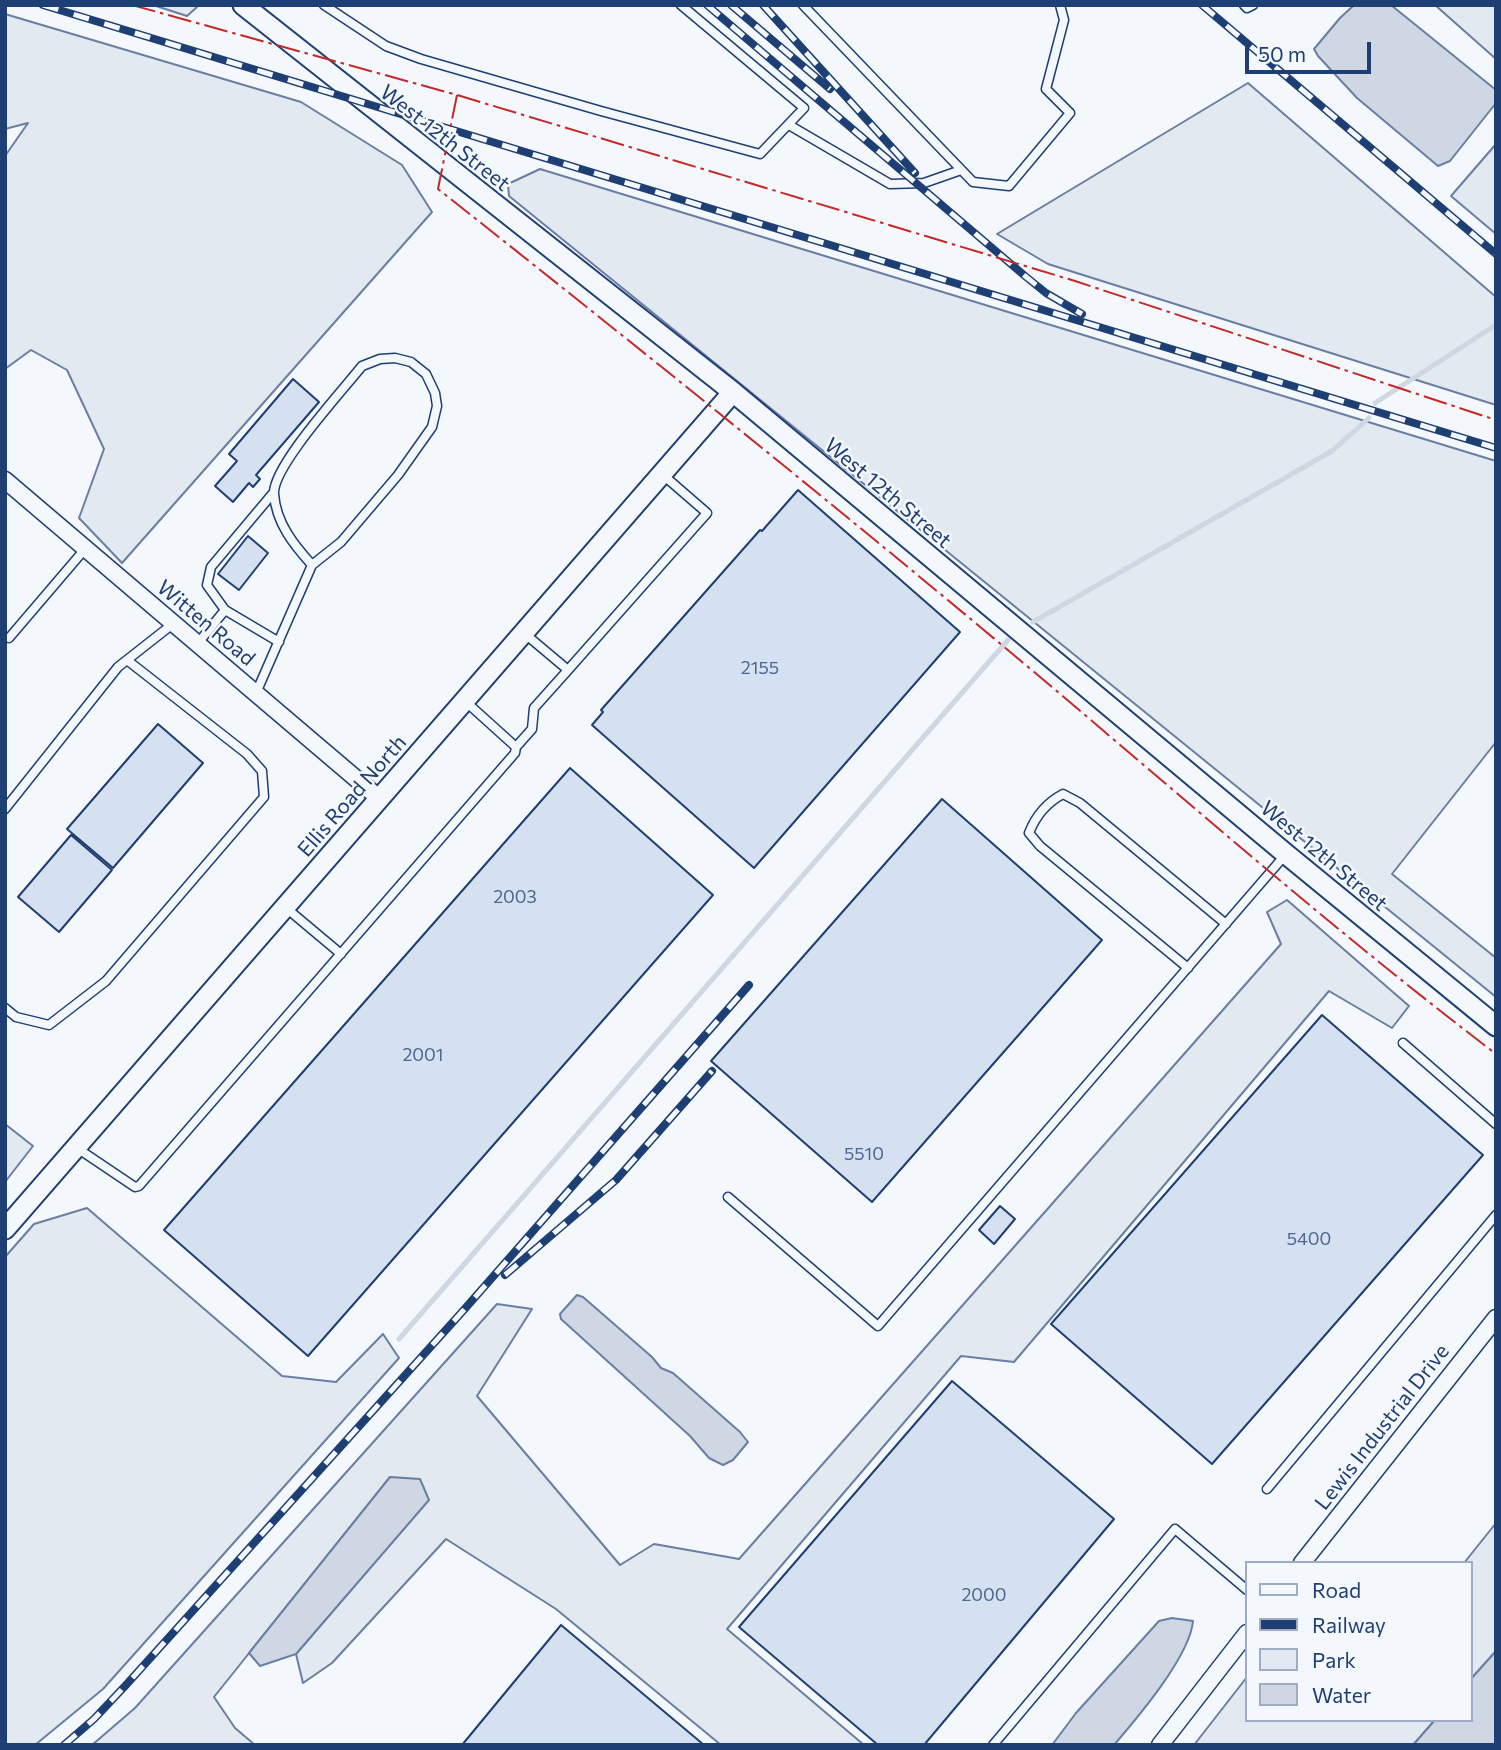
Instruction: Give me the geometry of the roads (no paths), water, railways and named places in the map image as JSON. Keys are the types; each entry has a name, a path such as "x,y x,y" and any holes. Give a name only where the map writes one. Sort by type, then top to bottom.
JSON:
{"street":[{"name":"West 12th Street","path":"243,5 733,392 1496,1026"},
{"name":"Ellis Road North","path":"5,1229 733,392"},
{"name":"Witten Road","path":"5,480 380,799"},
{"name":"Lewis Industrial Drive","path":"1304,1561 1496,1318"},
{"path":"1160,1745 1246,1634"}],"lane":[{"path":"324,5 386,46 421,59 760,154 804,108 681,5"},
{"path":"803,5 973,182 1009,186 1070,113 1046,89 1064,20 1060,5"},
{"path":"1244,5 1247,8 1253,5"},
{"path":"789,124 890,184 917,184 961,170"},
{"path":"256,692 279,642 312,565 341,542 398,475 432,427 437,406 435,393 426,374 411,362 395,358 380,359 362,366 290,456 274,492 211,567 207,585 225,610 279,642"},
{"path":"75,1148 135,1186 139,1185 341,954 515,753 516,747 532,729 534,708 707,513 662,474"},
{"path":"274,492 283,526 312,565"},
{"path":"9,638 85,549"},
{"path":"198,643 225,610"},
{"path":"5,809 118,667 174,623"},
{"path":"524,633 568,670"},
{"path":"5,1008 16,1017 49,1025 106,981 264,797 262,771 247,754 127,660"},
{"path":"465,701 516,747"},
{"path":"1188,968 1040,846 1030,833 1035,817 1052,800 1063,794 1080,803 1226,924"},
{"path":"728,1197 878,1326 1286,854"},
{"path":"285,907 341,954"},
{"path":"1403,1043 1496,1124"},
{"path":"1267,1489 1496,1215"},
{"path":"993,1745 1175,1530 1246,1589"}],"water":[{"path":"1354,5 1391,5 1496,90 1496,103 1450,161 1438,166 1357,98 1318,56 1314,49"},
{"path":"577,1295 583,1297 661,1368 673,1373 740,1432 748,1442 733,1460 723,1465 709,1458 690,1436 561,1319 560,1314"},
{"path":"390,1477 420,1479 429,1500 296,1654 260,1666 249,1653"},
{"path":"1172,1618 1193,1621 1183,1651 1161,1686 1114,1745 1052,1745 1076,1713 1159,1621"},
{"path":"1496,1651 1496,1745 1413,1745 1433,1722 1473,1722 1473,1677"}],"waterway":[{"path":"1375,403 1496,325"},
{"path":"1033,622 1332,451 1369,418"},
{"path":"399,1339 1008,640"}],"railway":[{"path":"43,5 1496,448"},
{"path":"707,5 1025,276 1046,293 1082,314"},
{"path":"731,5 830,89"},
{"path":"763,5 915,173"},
{"path":"1202,5 1496,254"},
{"path":"64,1745 94,1719 126,1685 462,1312 749,985"},
{"path":"505,1275 616,1180 712,1071"}]}
